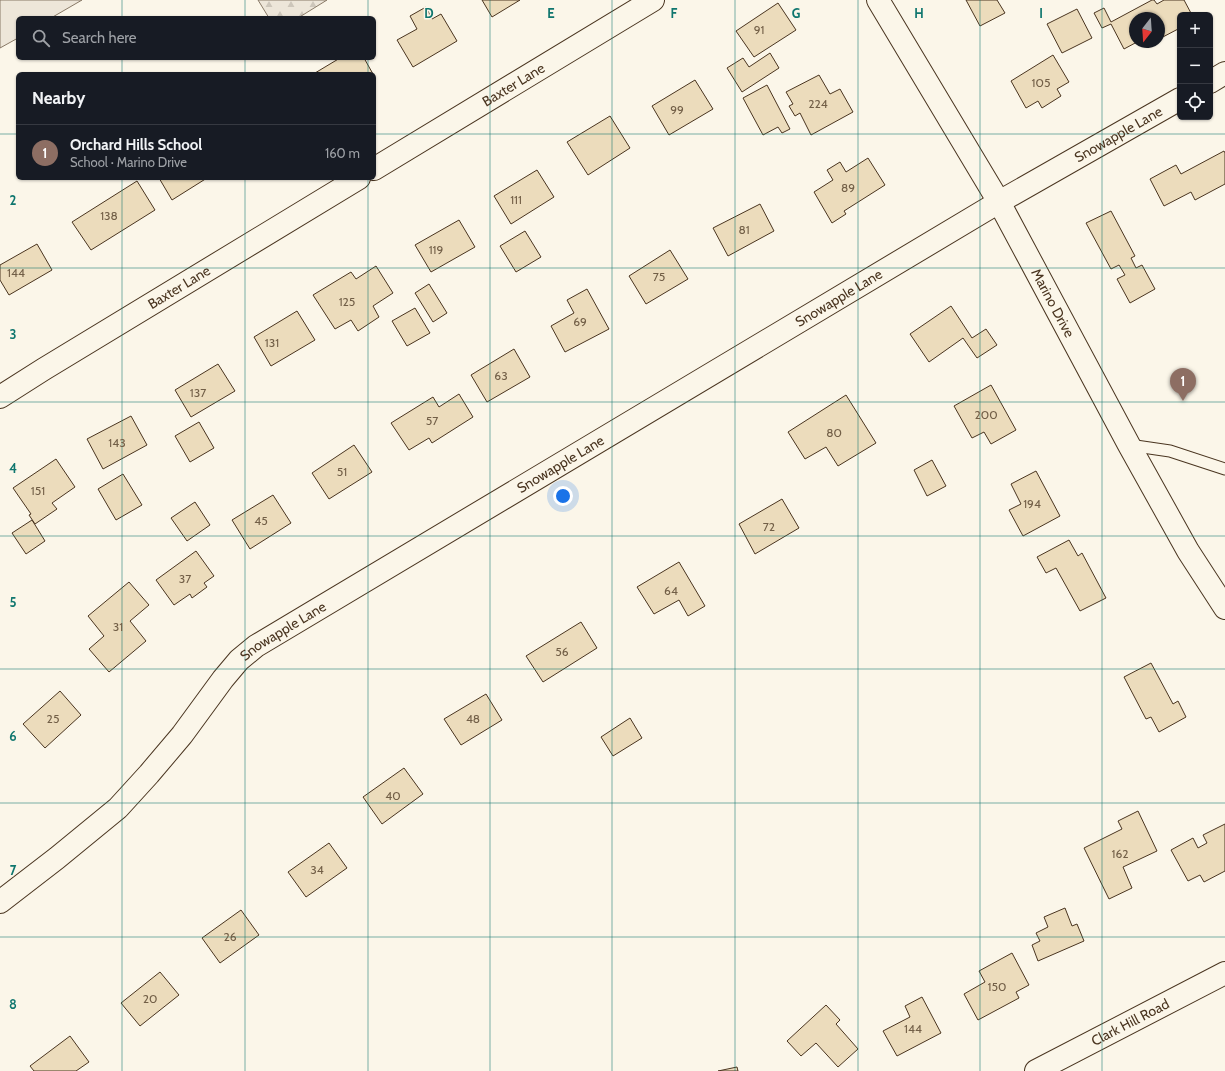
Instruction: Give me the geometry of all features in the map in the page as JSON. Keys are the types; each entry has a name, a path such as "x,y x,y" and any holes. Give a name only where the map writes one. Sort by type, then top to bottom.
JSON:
{"street":[{"name":"Baxter Lane","path":"376,168 653,0"},
{"name":"Marino Drive","path":"878,0 999,202 1129,445 1188,551 1225,608"},
{"path":"1213,80 1225,73"},
{"name":"Snowapple Lane","path":"0,902 118,808 182,736 223,679 239,660 256,646 999,202 1177,101"},
{"name":"Baxter Lane","path":"0,397 356,180"},
{"name":"Clark Hill Road","path":"1036,1071 1225,974"}],"lane":[{"path":"1129,445 1170,451 1225,469"}],"green space":[{"path":"0,0 82,0 54,16 16,16 16,39 0,48"},
{"path":"258,0 327,0 301,16 268,16"}],"building":[{"path":"482,0 520,0 492,17"},
{"path":"966,0 997,0 1005,13 980,26"},
{"path":"1152,0 1154,0 1157,4 1164,0 1184,0 1190,12 1177,12 1177,30 1165,36 1165,12 1130,12"},
{"path":"778,3 796,30 754,57 736,31"},
{"path":"426,7 432,19 441,14 457,41 413,67 397,40 417,29 410,16"},
{"path":"1104,8 1111,22 1129,12 1129,46 1124,49 1111,24 1102,28 1094,13"},
{"path":"1077,9 1092,38 1062,53 1047,24"},
{"path":"770,53 779,68 742,92 727,68 743,58 749,67"},
{"path":"1053,55 1069,82 1057,89 1061,96 1042,108 1038,101 1026,108 1011,81"},
{"path":"337,60 365,60 372,72 317,72"},
{"path":"819,75 830,94 840,89 853,112 811,135 800,113 795,116 789,106 793,104 786,92"},
{"path":"695,80 713,109 669,135 652,106"},
{"path":"767,85 790,129 782,133 778,127 763,135 743,98"},
{"path":"610,116 630,148 588,175 567,142"},
{"path":"1224,151 1225,184 1195,200 1191,192 1164,206 1150,179 1176,165 1181,174"},
{"path":"868,158 885,185 844,211 846,214 832,223 814,192 833,180 827,170 840,162 846,172"},
{"path":"537,170 554,197 511,224 494,196"},
{"path":"160,180 204,180 172,200"},
{"path":"137,181 155,210 91,250 72,222"},
{"path":"760,204 774,231 728,256 713,228"},
{"path":"1111,211 1135,256 1131,258 1136,268 1142,265 1155,289 1130,303 1117,279 1125,275 1119,265 1111,269 1086,223"},
{"path":"459,220 475,247 431,272 415,245"},
{"path":"525,231 541,257 516,272 500,246"},
{"path":"37,244 52,270 9,295 0,280 0,265"},
{"path":"670,250 688,279 646,304 629,276"},
{"path":"376,266 393,293 373,306 379,317 358,331 351,320 335,329 313,295 351,272 356,279"},
{"path":"429,284 447,313 433,322 415,293"},
{"path":"587,289 609,329 565,352 551,326 574,313 567,300"},
{"path":"951,306 972,338 986,329 997,345 977,358 963,338 929,362 910,334"},
{"path":"415,308 430,333 407,346 392,321"},
{"path":"297,311 315,340 271,366 254,337"},
{"path":"514,349 530,377 487,402 471,375"},
{"path":"218,364 235,391 191,417 175,390"},
{"path":"991,385 1016,430 991,444 984,432 972,438 954,406"},
{"path":"459,394 473,417 432,443 429,438 409,450 391,423 433,397 439,407"},
{"path":"846,395 876,443 838,466 826,447 805,459 788,432"},
{"path":"131,416 147,445 103,469 87,439"},
{"path":"199,422 214,448 190,462 175,436"},
{"path":"354,445 372,472 329,499 312,473"},
{"path":"56,459 75,487 52,503 57,509 35,524 29,515 31,514 13,488"},
{"path":"932,460 946,486 927,496 914,470"},
{"path":"1036,471 1060,516 1023,536 1009,510 1021,504 1011,484"},
{"path":"123,474 142,505 116,520 98,489"},
{"path":"273,495 291,523 250,549 232,520"},
{"path":"782,499 799,528 755,554 739,524"},
{"path":"195,502 210,525 187,541 171,518"},
{"path":"32,520 45,541 26,554 12,533"},
{"path":"1069,540 1078,556 1082,553 1106,598 1080,611 1056,568 1046,573 1037,557"},
{"path":"196,551 214,576 204,583 207,587 192,598 190,594 174,605 156,580"},
{"path":"679,562 705,606 688,616 679,600 654,614 637,587"},
{"path":"129,582 149,605 130,621 146,641 109,672 89,649 104,636 88,616"},
{"path":"581,622 597,648 543,682 526,656"},
{"path":"1151,663 1173,704 1178,701 1186,717 1159,732 1151,717 1146,719 1124,677"},
{"path":"60,691 81,715 45,748 23,724"},
{"path":"486,694 502,720 461,745 444,719"},
{"path":"630,718 642,738 613,756 601,737"},
{"path":"404,768 423,794 382,824 363,797"},
{"path":"1138,811 1157,851 1123,867 1132,888 1109,899 1084,848 1122,829 1118,821"},
{"path":"1225,824 1225,871 1204,882 1200,875 1188,881 1171,850 1193,838 1198,848 1207,843 1203,835"},
{"path":"329,843 347,868 306,897 288,872"},
{"path":"1065,908 1072,926 1077,924 1084,941 1038,961 1032,945 1040,941 1036,933 1048,927 1044,917"},
{"path":"241,910 259,935 220,963 202,938"},
{"path":"1012,953 1029,985 1016,992 1019,998 978,1020 964,994 985,982 979,971"},
{"path":"160,972 179,995 140,1026 121,1003"},
{"path":"922,997 941,1033 897,1056 883,1031 910,1017 905,1006"},
{"path":"826,1005 840,1020 836,1024 858,1049 838,1067 816,1043 801,1056 787,1041"},
{"path":"70,1036 89,1062 76,1071 34,1071 30,1066"},
{"path":"737,1067 738,1071 718,1071"}],"place":[{"name":"Orchard Hills School","path":"1183,401"}]}
